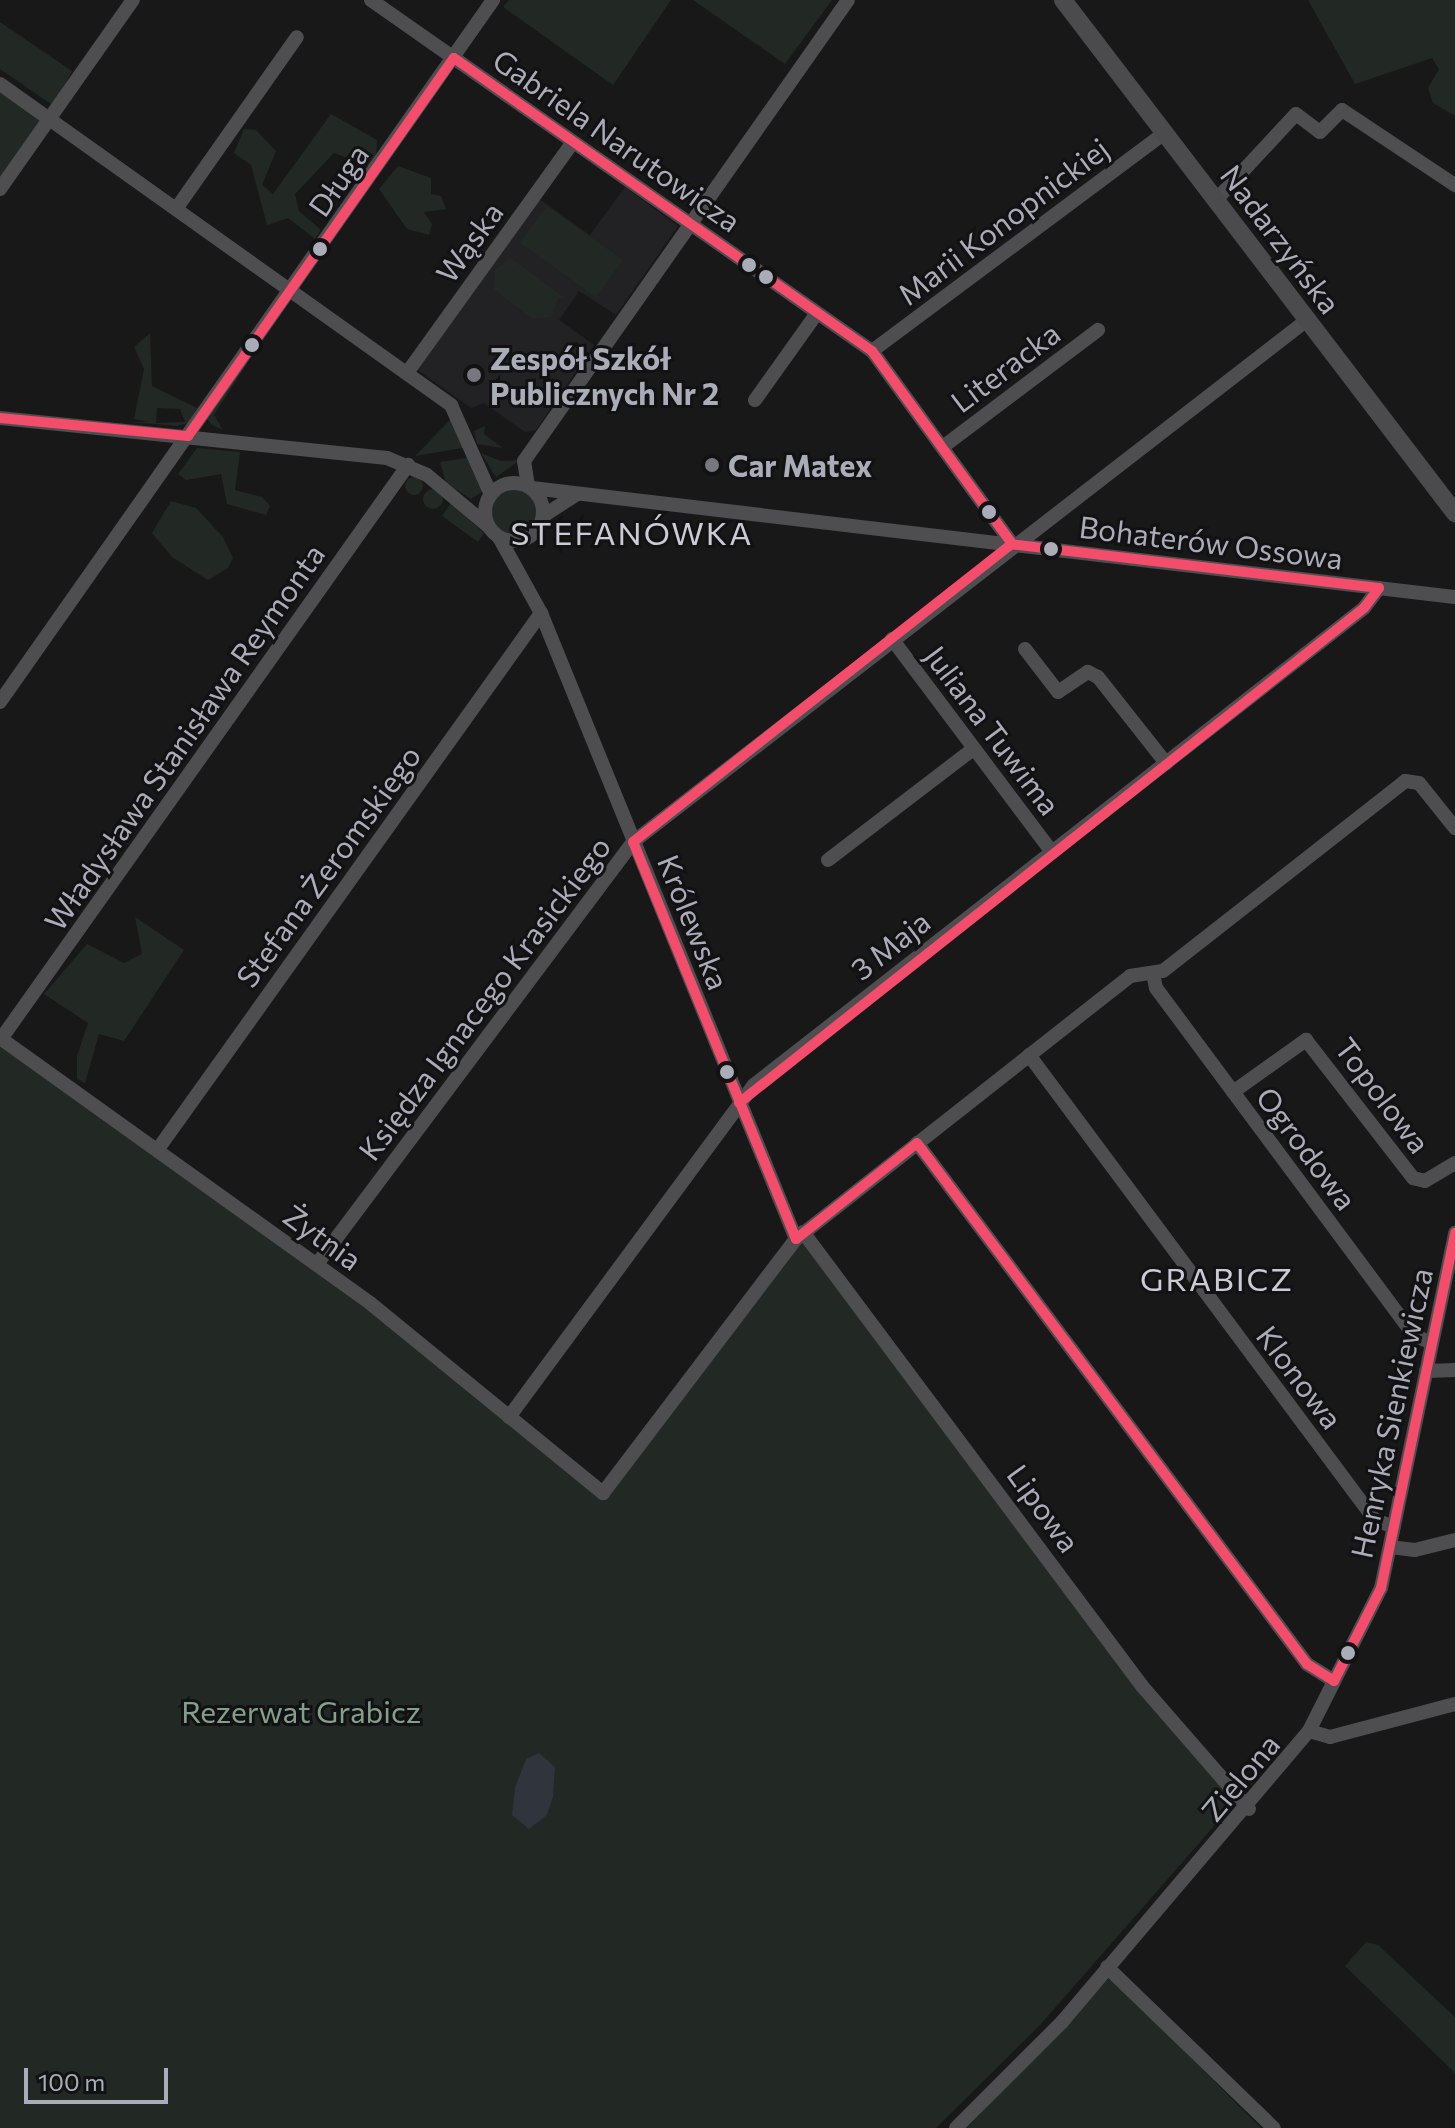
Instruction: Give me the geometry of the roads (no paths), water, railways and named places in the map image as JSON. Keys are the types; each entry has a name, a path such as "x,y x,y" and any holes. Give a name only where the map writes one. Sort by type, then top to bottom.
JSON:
{"main road":[{"name":"Nadarzyńska","path":"1063,0 1455,513"}],"street":[{"path":"0,189 133,0"},
{"name":"Gabriela Narutowicza","path":"371,0 872,351 944,446 1012,544"},
{"name":"Długa","path":"0,702 292,291 493,0"},
{"path":"543,516 530,487 524,461 848,0"},
{"path":"176,209 297,37"},
{"path":"0,84 458,412 494,494 488,526"},
{"path":"1216,200 1296,114 1320,132 1342,110 1455,185"},
{"name":"Marii Konopnickiej","path":"872,351 1165,133"},
{"name":"Wąska","path":"407,373 573,142"},
{"path":"755,400 817,313"},
{"name":"Księdza Ignacego Krasickiego","path":"317,1264 633,842 1012,544 1307,320"},
{"name":"Literacka","path":"944,446 1098,330"},
{"path":"0,418 188,436 408,465 455,499 500,539 531,536"},
{"name":"Władysława Stanisława Reymonta","path":"1,1039 408,465"},
{"path":"455,499 530,487"},
{"name":"Bohaterów Ossowa","path":"530,487 1455,597"},
{"path":"526,578 531,536 543,516 578,494"},
{"name":"Królewska","path":"500,539 526,578 739,1103 800,1236"},
{"name":"3 Maja","path":"509,1417 739,1103 1052,852 1364,608 1379,588"},
{"name":"Stefana Żeromskiego","path":"158,1149 541,613"},
{"name":"Juliana Tuwima","path":"892,639 1052,852"},
{"path":"1025,649 1058,692 1088,672 1098,677 1166,763"},
{"path":"828,860 973,749"},
{"path":"800,1236 1130,976 1153,973 1412,781 1455,828"},
{"name":"Ogrodowa","path":"1153,973 1156,988 1414,1335 1431,1343"},
{"name":"Żytnia","path":"1,1039 317,1264 603,1493 800,1236"},
{"name":"Topolowa","path":"1233,1092 1306,1040 1413,1178 1425,1181 1455,1163"},
{"name":"Klonowa","path":"1029,1055 1375,1520 1394,1527"},
{"path":"917,1143 1307,1664 1334,1681"},
{"name":"Henryka Sienkiewicza","path":"1309,1731 1373,1609 1390,1547 1455,1233"},
{"name":"Lipowa","path":"800,1236 1142,1686 1249,1809"},
{"path":"1426,1371 1455,1370"},
{"path":"1390,1547 1455,1540"},
{"name":"Zielona","path":"956,2128 1249,1809 1309,1731 1330,1737 1455,1704"},
{"path":"1107,1967 1274,2128"}],"place":[{"name":"Zespół Szkół Publicznych Nr 2","path":"474,375"},
{"name":"Car Matex","path":"712,465"}],"district":[{"name":"STEFANÓWKA","path":"632,532"},
{"name":"GRABICZ","path":"1217,1278"}],"park label":[{"name":"Rezerwat Grabicz","path":"301,1711"}]}
